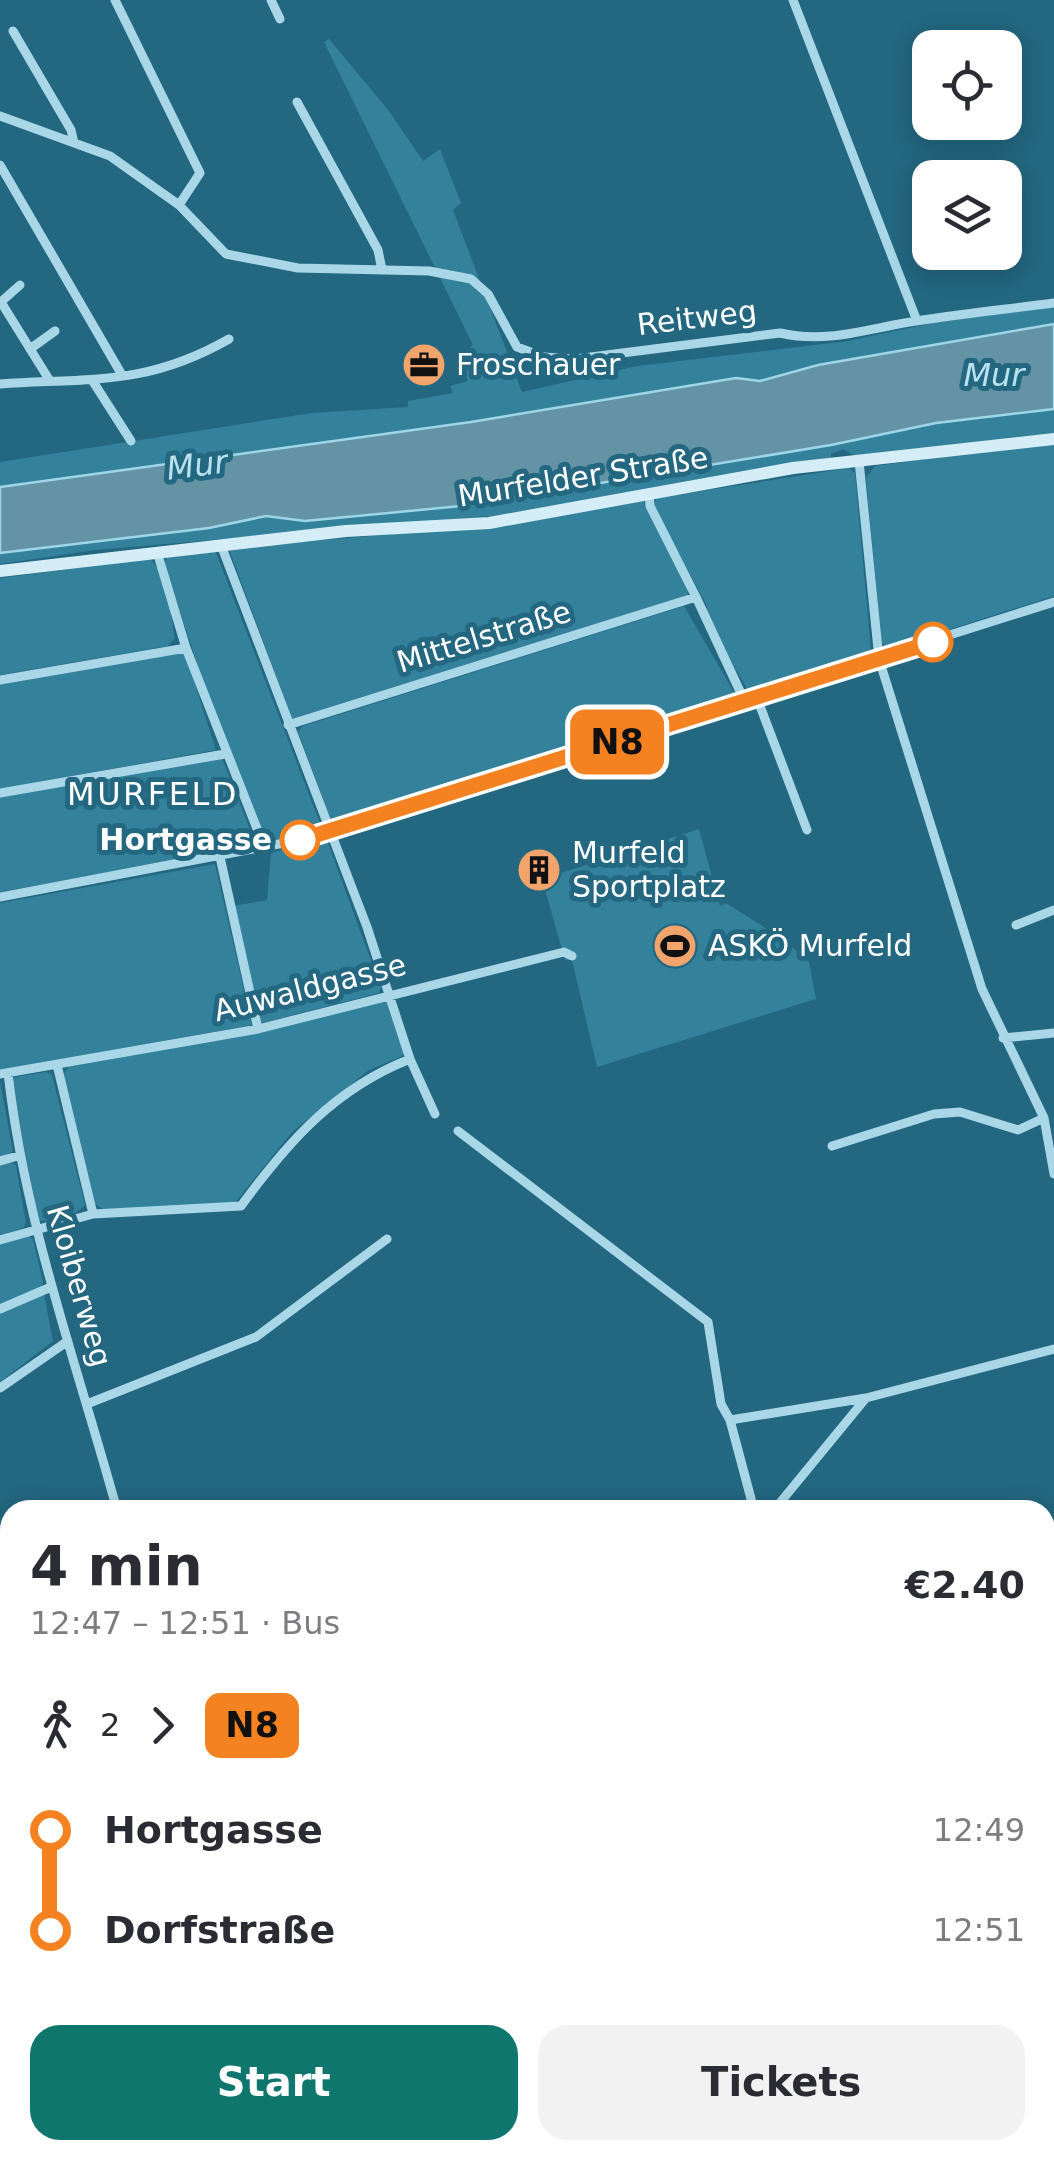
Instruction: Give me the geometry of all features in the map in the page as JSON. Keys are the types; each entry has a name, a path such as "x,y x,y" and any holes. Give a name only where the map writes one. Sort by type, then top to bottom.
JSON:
{"street":[{"path":"115,0 200,174 179,205"},
{"path":"271,0 280,19"},
{"path":"793,0 917,321"},
{"path":"13,30 71,130 74,143"},
{"path":"297,102 378,250 382,270"},
{"name":"Reitweg","path":"0,116 110,156 179,205 226,254 298,268 429,271 471,279 488,294 517,347 544,357 576,359 780,333 806,339 838,338 917,321 1054,303"},
{"path":"0,165 122,375"},
{"path":"20,284 1,302 50,380"},
{"path":"30,349 55,331"},
{"path":"0,384 140,376 174,367 229,339"},
{"path":"92,380 131,441"},
{"name":"Murfelder Straße","path":"0,571 221,545 489,522 793,468 1054,439"},
{"path":"859,461 879,659 936,852 982,989 1044,1118 1054,1174"},
{"path":"649,494 650,506 745,702"},
{"path":"221,545 390,994 410,1059 434,1114"},
{"path":"157,552 186,648 264,849"},
{"name":"Mittelstraße","path":"288,726 696,598"},
{"path":"0,897 264,849 329,831 1054,602"},
{"path":"0,680 186,648"},
{"path":"758,698 807,830"},
{"path":"0,793 225,754"},
{"path":"220,857 258,1029"},
{"path":"1016,925 1054,910"},
{"name":"Auwaldgasse","path":"4,1073 258,1029 564,952 572,956"},
{"path":"1003,1038 1054,1033"},
{"path":"0,1240 93,1214 241,1206 296,1133 367,1076 410,1059"},
{"path":"56,1065 93,1214"},
{"name":"Kloiberweg","path":"4,1073 36,1230 114,1500"},
{"path":"832,1146 934,1114 969,1112 1018,1130 1044,1118"},
{"path":"458,1131 708,1322 722,1404 751,1500"},
{"path":"0,1160 18,1156"},
{"path":"88,1404 256,1337 387,1239"},
{"path":"0,1309 51,1288"},
{"path":"0,1388 66,1343"},
{"path":"730,1420 866,1398 1054,1349"},
{"path":"782,1500 866,1398"}],"shaded area":[{"path":"329,39 389,111 423,161 440,149 461,203 453,210 522,392 637,366 848,341 937,322 1054,307 1054,324 819,365 760,381 736,378 471,422 0,487 0,462 311,413 408,407 408,401 453,393 450,386 468,381 457,357 473,345 324,42"},
{"path":"1054,409 1054,435 857,457 843,449 831,454 831,459 491,516 95,550 0,564 0,553 26,549 209,528 266,516 305,521 461,506 936,423"},
{"path":"1054,442 1054,596 888,649 882,643 866,478 875,466"},
{"path":"849,468 855,473 871,650 868,655 750,694 705,617 707,606 653,505 657,498"},
{"path":"643,500 689,589 687,595 293,721 230,552 231,548 488,526"},
{"path":"215,550 320,823 318,828 273,842 266,840 209,699 164,564 168,555"},
{"path":"150,559 168,596 175,638 168,646 0,675 0,578"},
{"path":"684,606 735,694 733,700 336,823 331,820 298,732 303,726"},
{"path":"181,653 186,656 216,750 0,789 0,684"},
{"path":"222,758 255,842 253,846 0,892 0,797"},
{"name":"ASKÖ Murfeld","path":"699,829 720,906 726,903 783,939 809,962 816,999 597,1067 572,960 565,960 542,879"},
{"path":"321,838 328,843 381,988 379,993 262,1023 256,1014 233,906 267,900 271,853"},
{"path":"215,864 252,1025 0,1070 0,903"},
{"path":"386,998 405,1051 402,1056 369,1070 292,1132 234,1204 105,1210 93,1203 62,1076 69,1067 253,1033"},
{"path":"46,1072 52,1075 85,1205 70,1215 44,1221 38,1220 12,1083 15,1077"},
{"path":"0,1081 13,1151 0,1158"},
{"path":"0,1165 16,1165 26,1223 23,1228 0,1235"},
{"path":"27,1235 33,1239 43,1282 40,1288 0,1305 0,1242"},
{"path":"44,1294 53,1341 0,1382 0,1313"}],"water":[{"name":"Mur","path":"1054,324 1054,409 936,423 831,445 461,506 305,521 266,516 209,528 0,553 0,487 471,422 736,378 760,381 818,365"}],"bus line":[{"name":"N8","path":"300,840 933,642"}],"place":[{"name":"Froschauer","path":"424,365"},
{"name":"Hortgasse","path":"300,840"},
{"name":"Murfeld Sportplatz","path":"539,870"},
{"name":"ASKÖ Murfeld","path":"675,946"}],"district":[{"name":"MURFELD","path":"153,794"}]}
